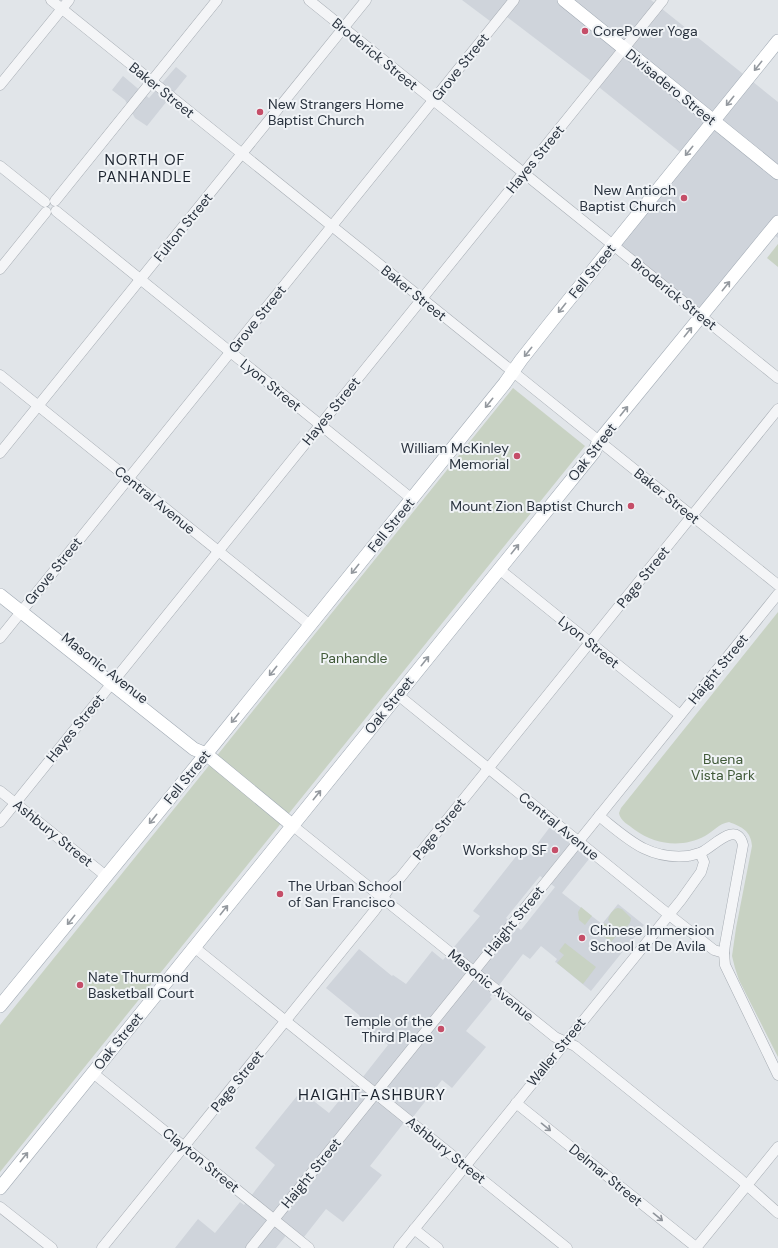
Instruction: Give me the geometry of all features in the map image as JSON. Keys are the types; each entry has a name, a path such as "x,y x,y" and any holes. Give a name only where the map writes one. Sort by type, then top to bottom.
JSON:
{"main road":[{"name":"Divisadero Street","path":"564,0 626,45 716,117 778,161"},
{"name":"Divisadero Street","path":"578,0 626,45"},
{"name":"Fell Street","path":"1,1002 206,754 778,41"},
{"name":"Divisadero Street","path":"716,117 778,173"},
{"name":"Oak Street","path":"0,1188 594,452 599,441 778,222"},
{"name":"Masonic Avenue","path":"0,584 23,609"},
{"name":"Masonic Avenue","path":"0,595 23,609 113,681 132,699 194,749 206,754 292,825"}],"street":[{"name":"Baker Street","path":"51,0 778,585"},
{"path":"0,85 69,0"},
{"path":"0,269 217,0"},
{"name":"Broderick Street","path":"309,0 778,378"},
{"name":"Fulton Street","path":"0,453 366,0"},
{"name":"Grove Street","path":"0,638 514,0"},
{"name":"Hayes Street","path":"0,822 663,0"},
{"name":"Lyon Street","path":"0,166 412,499"},
{"name":"Central Avenue","path":"0,375 310,625"},
{"name":"Page Street","path":"102,1248 383,899 390,886 400,878 778,409"},
{"name":"Lyon Street","path":"499,569 680,715"},
{"name":"Haight Street","path":"251,1248 778,594"},
{"name":"Central Avenue","path":"398,695 668,914 714,950 724,953"},
{"name":"Ashbury Street","path":"0,791 106,876"},
{"path":"599,816 636,845 654,853 675,856 690,856 700,853 714,845 722,838 731,834 739,837 744,845 724,953 725,965 778,1075"},
{"name":"Masonic Avenue","path":"292,825 555,1037 575,1046 778,1212"},
{"name":"Waller Street","path":"399,1248 701,872 704,862 700,853"},
{"name":"Ashbury Street","path":"194,947 567,1248"},
{"name":"Clayton Street","path":"92,1073 309,1248"},
{"name":"Delmar Street","path":"516,1103 696,1248"},
{"path":"696,1248 778,1147"},
{"path":"0,1207 52,1248"},
{"path":"414,1229 438,1248"}],"shaded area":[{"path":"462,0 651,0 778,102 778,238 770,232 701,316 613,245 685,156 595,84 503,14 494,24"},
{"path":"176,67 187,76 147,126 135,118 125,100 112,90 123,76 149,98"},
{"path":"550,827 589,859 562,893 602,924 618,904 644,925 591,991 555,962 557,959 541,946 530,959 523,954 490,997 492,999 466,1031 486,1047 452,1088 442,1080 413,1117 410,1115 370,1166 382,1175 343,1222 326,1209 304,1237 292,1228 276,1248 175,1248 198,1219 215,1233 240,1202 244,1205 275,1165 255,1148 301,1091 329,1113 352,1085 355,1087 388,1045 357,1020 360,1017 359,1015 326,988 359,949 392,976 393,975 406,984 432,951 443,960 480,916 473,911 521,850 528,856","holes":["540,876 555,887 521,930 506,918"]}],"green space":[{"path":"778,244 778,267 767,258"},
{"name":"Panhandle","path":"513,388 585,446 0,1172 0,1025"},
{"name":"Buena Vista Park","path":"778,612 778,1057 739,980 732,956 752,846 748,833 742,828 729,822 722,824 705,836 696,840 678,843 660,842 643,835 625,823 619,813 621,808"},
{"path":"581,907 592,916 585,925 579,920 578,912"},
{"path":"618,908 622,909 631,918 630,923 625,928 618,928 611,924 608,920 612,912"},
{"path":"605,923 618,934 611,942 598,932"},
{"path":"565,943 596,967 583,984 557,963 564,955 559,951"}],"place":[{"name":"CorePower Yoga","path":"585,31"},
{"name":"New Strangers Home Baptist Church","path":"260,112"},
{"name":"New Antioch Baptist Church","path":"684,198"},
{"name":"William McKinley Memorial","path":"517,456"},
{"name":"Mount Zion Baptist Church","path":"631,506"},
{"name":"Workshop SF","path":"555,850"},
{"name":"The Urban School of San Francisco","path":"280,894"},
{"name":"Chinese Immersion School at De Avila","path":"582,938"},
{"name":"Nate Thurmond Basketball Court","path":"80,985"},
{"name":"Temple of the Third Place","path":"441,1029"}],"district":[{"name":"NORTH OF PANHANDLE","path":"145,168"},
{"name":"HAIGHT-ASHBURY","path":"372,1094"}]}
